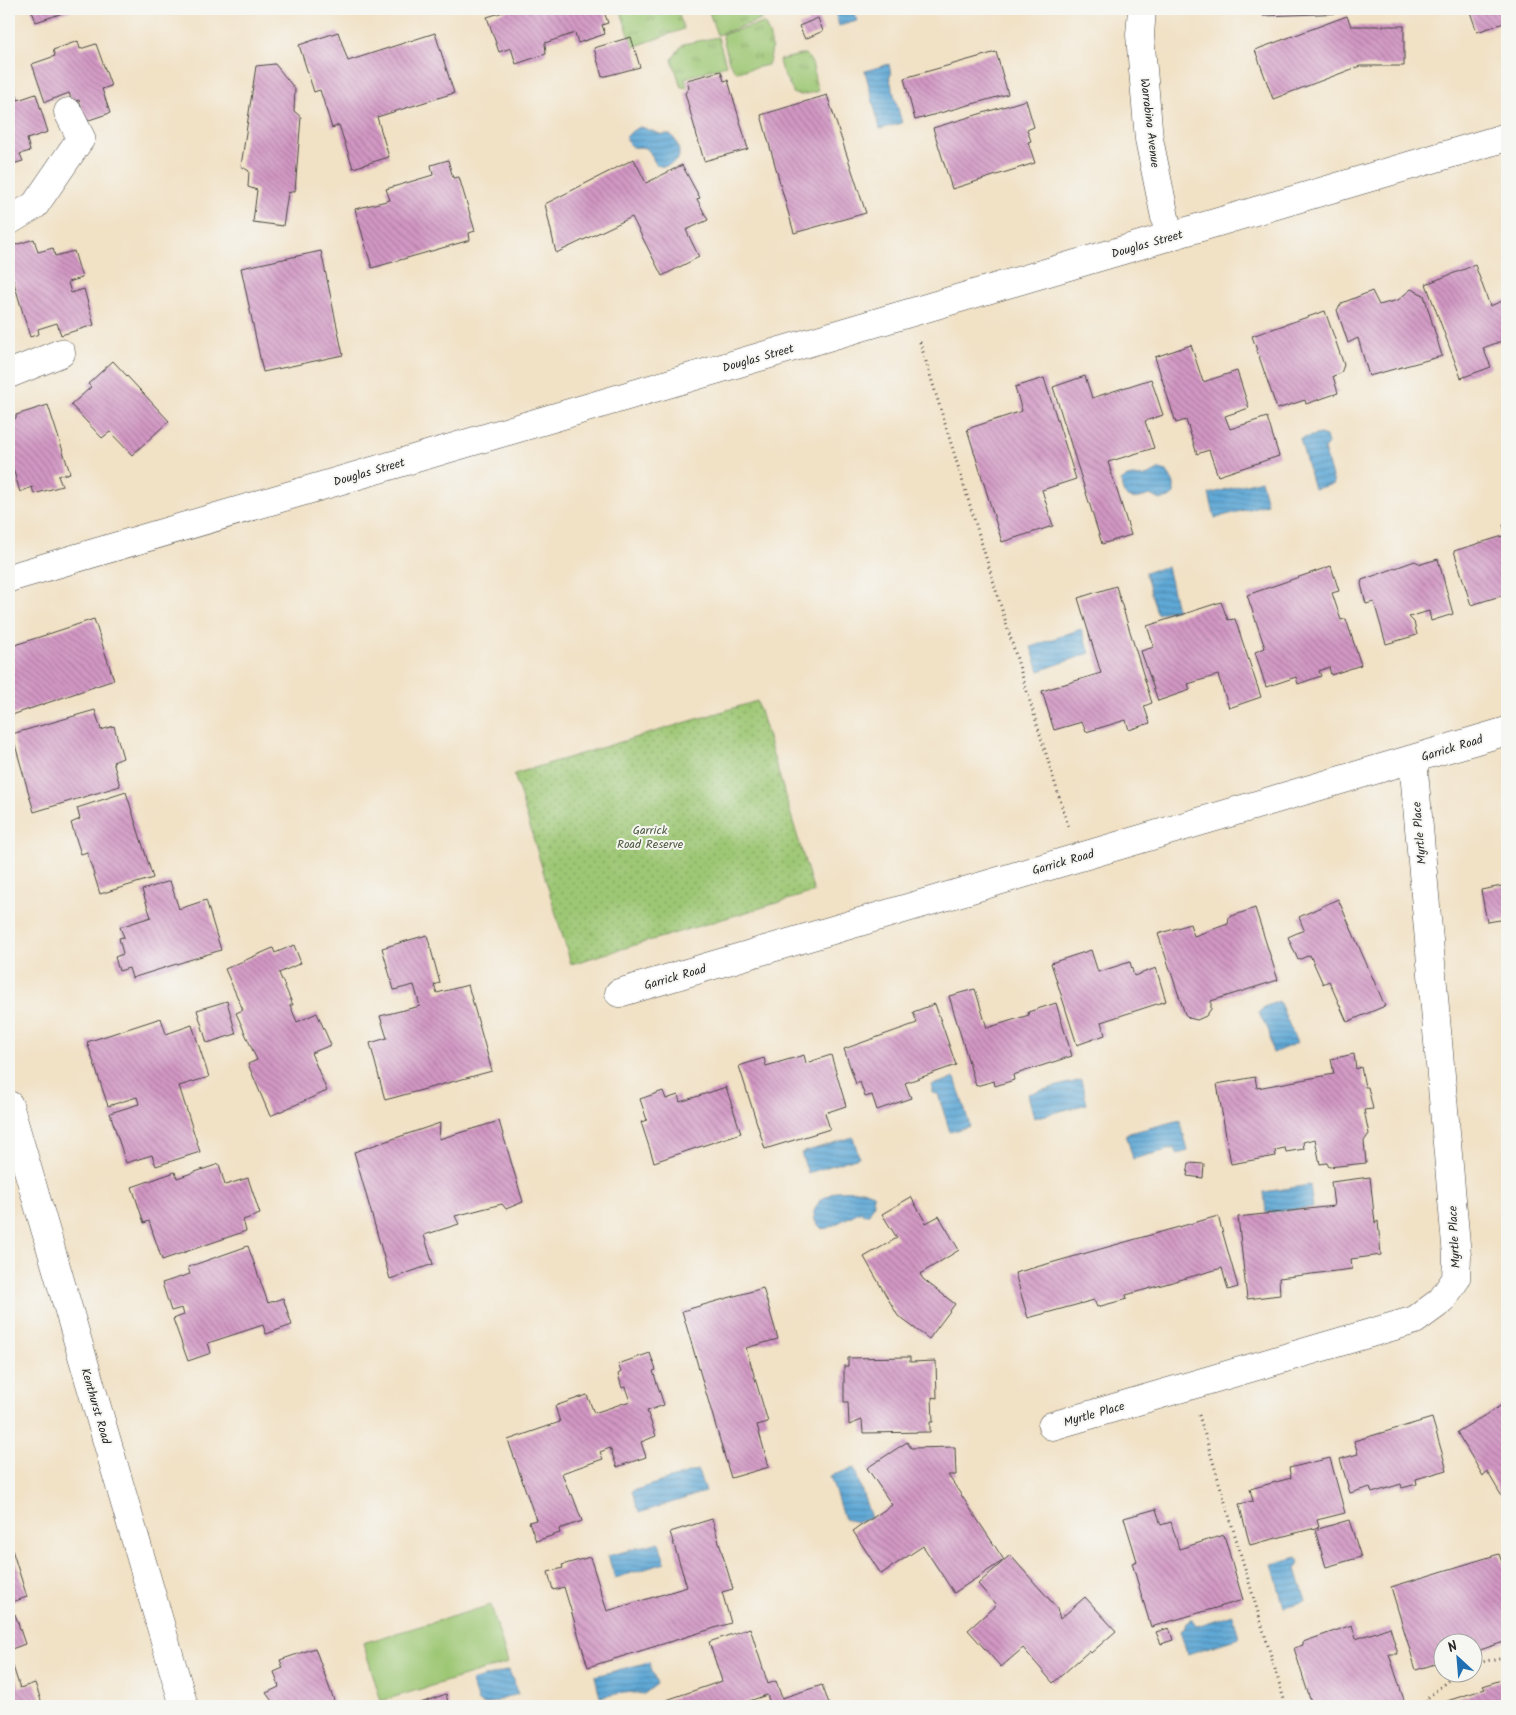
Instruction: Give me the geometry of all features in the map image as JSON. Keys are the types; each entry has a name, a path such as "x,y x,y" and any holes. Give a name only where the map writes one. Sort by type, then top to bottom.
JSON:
{"street":[{"name":"Warrabina Avenue","path":"1142,9 1140,35 1149,138 1169,237"},
{"path":"9,221 35,205 81,138 68,112"},
{"name":"Douglas Street","path":"9,578 1507,137"},
{"path":"9,374 61,353"},
{"name":"Garrick Road","path":"619,993 1507,732"},
{"name":"Myrtle Place","path":"1052,1426 1415,1320 1441,1301 1456,1279 1457,1256 1412,760"},
{"name":"Kenthurst Road","path":"9,1105 184,1706"}],"path":[{"path":"911,313 1078,858"},
{"path":"1190,1386 1286,1706"},
{"path":"1484,1662 1507,1656"},
{"path":"1428,1706 1426,1699 1446,1682"}],"green space":[{"path":"620,9 677,9 684,29 633,47"},
{"path":"708,9 757,9 761,20 717,35"},
{"path":"764,23 771,44 768,65 736,72 729,62 722,34"},
{"path":"718,37 726,65 685,78 687,88 681,87 672,59 683,44"},
{"path":"805,54 812,63 819,91 802,95 794,94 783,74 779,60"},
{"name":"Garrick Road Reserve","path":"757,701 814,892 571,964 514,774"},
{"path":"491,1605 508,1663 381,1701 363,1643"}],"water":[{"path":"834,9 853,9 857,21 839,26"},
{"path":"1348,9 1397,9 1397,13 1348,12"},
{"path":"889,64 891,75 889,76 902,123 880,129 865,71"},
{"path":"640,127 661,134 668,134 674,138 678,145 678,159 669,165 659,166 648,150 630,145 626,137"},
{"path":"1320,434 1326,436 1328,444 1324,449 1334,484 1314,489 1300,439"},
{"path":"1160,469 1167,471 1174,484 1174,494 1169,498 1161,500 1150,495 1134,499 1124,493 1121,481 1125,478 1132,476 1141,477"},
{"path":"1261,480 1267,504 1215,518 1209,494"},
{"path":"1167,567 1177,609 1157,614 1145,572"},
{"path":"1081,629 1090,653 1039,671 1031,647"},
{"path":"1279,1001 1297,1043 1273,1053 1268,1030 1259,1012 1264,1007"},
{"path":"955,1078 970,1126 950,1132 938,1094 932,1093 932,1085"},
{"path":"1081,1080 1087,1104 1034,1118 1028,1094"},
{"path":"1180,1120 1188,1151 1177,1154 1175,1148 1133,1159 1126,1134"},
{"path":"853,1137 859,1157 808,1173 801,1153"},
{"path":"1310,1185 1313,1207 1266,1213 1264,1192"},
{"path":"862,1190 873,1194 874,1204 869,1214 863,1214 861,1211 828,1228 822,1229 815,1221 814,1211 820,1200 837,1191"},
{"path":"854,1468 871,1518 858,1522 844,1519 830,1476"},
{"path":"698,1470 705,1492 639,1513 632,1491"},
{"path":"659,1542 665,1563 615,1578 608,1556"},
{"path":"1297,1557 1299,1563 1296,1569 1306,1601 1284,1607 1272,1564"},
{"path":"1233,1614 1239,1638 1187,1654 1180,1631 1184,1629 1186,1623 1192,1619 1197,1626"},
{"path":"649,1662 657,1684 644,1694 626,1692 600,1697 595,1676"},
{"path":"509,1670 518,1694 485,1705 478,1702 471,1681"}],"building":[{"path":"31,9 75,9 36,22"},
{"path":"513,9 603,9 608,23 602,25 605,34 578,43 575,33 545,43 546,54 516,64 511,48 499,52 487,17"},
{"path":"1263,9 1347,9 1347,13 1263,16"},
{"path":"1469,9 1507,9 1507,22 1477,32"},
{"path":"1347,16 1351,26 1404,26 1404,66 1360,66 1273,99 1255,50"},
{"path":"818,18 823,31 805,39 799,26"},
{"path":"338,32 348,61 435,33 454,93 377,117 389,157 353,168 339,125 332,128 320,90 314,92 299,45"},
{"path":"631,37 640,67 602,77 594,48"},
{"path":"78,41 80,49 96,44 111,86 102,89 110,113 86,121 79,100 72,102 69,93 45,102 32,64 55,56 53,50"},
{"path":"996,52 1008,94 915,120 904,78"},
{"path":"275,64 295,89 294,111 301,117 295,191 288,193 283,226 253,222 257,190 248,187 249,171 241,166 256,66"},
{"path":"721,71 724,81 728,80 748,149 704,161 685,93 689,88 687,80"},
{"path":"13,82 18,100 36,94 48,132 27,139 30,151 20,154 23,161 9,165 9,83"},
{"path":"827,95 866,213 794,233 761,115"},
{"path":"1026,100 1034,127 1027,130 1031,141 1028,142 1035,163 952,189 933,128"},
{"path":"634,159 646,183 682,165 700,198 697,199 708,220 686,230 699,257 662,276 632,217 556,253 545,204"},
{"path":"448,160 453,178 459,177 475,231 469,233 470,240 372,268 355,209 390,200 386,189 433,175 431,165"},
{"path":"34,239 38,252 53,248 55,256 74,251 82,278 68,282 71,293 84,289 94,325 61,335 57,323 38,329 39,334 30,337 9,266 9,247"},
{"path":"321,251 343,355 263,372 241,268"},
{"path":"1475,265 1490,306 1507,299 1507,339 1483,348 1491,367 1461,378 1426,284"},
{"path":"1411,289 1424,295 1442,356 1369,376 1358,338 1348,343 1337,310 1342,303 1372,291 1379,305 1398,300"},
{"path":"1325,311 1344,365 1341,373 1333,376 1338,393 1306,404 1305,400 1277,409 1252,336"},
{"path":"1191,345 1203,382 1237,371 1249,408 1225,416 1230,429 1267,417 1279,456 1218,476 1209,450 1197,454 1186,420 1176,423 1155,357"},
{"path":"113,361 169,421 132,455 110,432 102,438 71,405 91,387 88,384"},
{"path":"1085,376 1092,398 1151,379 1163,415 1145,421 1154,448 1108,462 1131,535 1102,544 1053,387"},
{"path":"1044,378 1076,479 1042,490 1053,526 1002,542 967,429 1022,411 1015,387"},
{"path":"48,405 70,473 58,476 62,486 34,494 32,487 20,492 12,465 9,466 9,420 16,418 16,415"},
{"path":"1507,523 1507,594 1471,605 1454,551 1506,535 1503,525"},
{"path":"1438,559 1453,614 1431,621 1429,611 1409,617 1414,622 1417,635 1386,644 1374,602 1366,604 1361,584 1362,580 1415,561 1421,564"},
{"path":"1331,566 1339,591 1332,593 1341,620 1346,619 1361,665 1331,675 1329,667 1319,671 1321,676 1298,684 1296,677 1266,687 1255,652 1265,648 1247,595"},
{"path":"1116,586 1152,703 1144,706 1150,723 1129,730 1126,720 1086,732 1082,722 1054,730 1042,691 1101,673 1078,598"},
{"path":"1221,602 1228,620 1235,619 1261,697 1229,708 1218,675 1188,684 1190,690 1158,701 1141,651 1154,647 1147,626"},
{"path":"94,619 114,680 9,716 9,647"},
{"path":"95,710 101,730 114,726 123,758 113,762 120,786 34,812 12,734"},
{"path":"126,792 153,878 100,894 87,852 81,854 71,823 80,819 77,808"},
{"path":"170,881 179,909 206,900 221,950 132,978 129,968 119,971 115,957 123,954 119,938 124,937 120,927 151,917 142,890"},
{"path":"1507,885 1507,919 1487,922 1481,890"},
{"path":"1338,899 1385,1006 1347,1022 1329,981 1323,984 1310,955 1298,960 1288,937 1304,930 1299,917"},
{"path":"1255,908 1278,980 1211,1001 1211,1009 1206,1016 1197,1020 1189,1018 1185,1014 1158,934 1190,924 1194,936 1228,924 1229,917"},
{"path":"427,935 440,983 434,985 437,993 468,985 492,1071 385,1100 370,1043 387,1038 380,1016 420,1006 414,985 394,990 382,948"},
{"path":"294,945 301,963 279,973 293,1005 290,1005 297,1022 317,1013 331,1045 311,1053 327,1091 270,1116 248,1064 257,1060 236,1013 243,1010 225,969 273,948 275,953"},
{"path":"1091,950 1098,972 1130,962 1134,976 1156,968 1166,1001 1101,1022 1105,1035 1077,1045 1051,963"},
{"path":"975,989 987,1028 1029,1015 1028,1012 1056,1003 1072,1056 1013,1075 1014,1080 995,1086 994,1081 976,1086 949,996"},
{"path":"227,1001 236,1034 207,1043 197,1010"},
{"path":"935,1004 956,1065 905,1083 911,1098 877,1110 872,1095 865,1097 860,1082 856,1084 844,1049 917,1023 913,1012"},
{"path":"161,1018 166,1034 192,1025 209,1077 179,1086 200,1152 156,1166 152,1155 126,1163 110,1113 139,1104 137,1097 108,1106 87,1042"},
{"path":"1354,1054 1356,1069 1361,1067 1365,1087 1368,1087 1373,1109 1364,1110 1369,1134 1364,1141 1366,1163 1329,1167 1327,1163 1320,1164 1315,1139 1303,1142 1304,1149 1286,1152 1285,1148 1275,1150 1276,1156 1231,1164 1217,1084 1255,1077 1257,1088 1334,1074 1331,1059"},
{"path":"804,1055 806,1063 831,1055 846,1106 825,1113 830,1129 765,1149 739,1066 764,1058 766,1066"},
{"path":"726,1087 741,1133 654,1162 641,1122 647,1120 640,1099 663,1091 666,1099 678,1095 680,1102"},
{"path":"499,1121 523,1202 506,1209 502,1204 455,1216 459,1224 424,1235 433,1264 390,1279 354,1152 440,1123 439,1139"},
{"path":"1189,1163 1204,1164 1203,1178 1187,1176"},
{"path":"219,1164 225,1185 248,1178 260,1214 243,1220 246,1231 162,1260 149,1221 144,1223 132,1187 175,1172 177,1178"},
{"path":"1370,1177 1375,1223 1378,1221 1381,1255 1351,1259 1352,1269 1279,1278 1280,1295 1247,1299 1238,1217 1334,1206 1331,1182"},
{"path":"911,1197 926,1223 939,1216 959,1250 920,1274 923,1279 955,1304 929,1339 898,1316 864,1257 897,1238 882,1214"},
{"path":"1218,1216 1238,1287 1228,1290 1222,1268 1126,1295 1127,1299 1097,1307 1094,1300 1028,1318 1015,1273"},
{"path":"248,1246 268,1303 283,1298 292,1325 266,1334 263,1325 208,1343 211,1353 188,1361 173,1319 184,1315 182,1308 171,1311 162,1283 190,1274 188,1267"},
{"path":"763,1288 778,1339 746,1348 768,1422 757,1425 769,1467 731,1478 682,1311"},
{"path":"650,1353 656,1370 653,1371 664,1405 647,1411 656,1436 641,1442 646,1457 617,1467 610,1448 600,1452 603,1459 562,1473 582,1521 559,1529 560,1533 536,1541 529,1522 536,1520 508,1440 560,1422 555,1406 587,1395 594,1413 630,1401 625,1387 622,1388 618,1374 621,1372 618,1364"},
{"path":"910,1357 910,1362 936,1361 937,1398 932,1397 933,1422 930,1422 930,1432 863,1433 862,1420 849,1425 848,1402 844,1402 844,1366 848,1366 848,1358"},
{"path":"1507,1402 1507,1505 1487,1471 1483,1476 1457,1432"},
{"path":"1432,1418 1447,1470 1416,1479 1417,1484 1402,1488 1401,1484 1372,1493 1370,1487 1350,1493 1340,1459 1358,1454 1354,1441"},
{"path":"907,1442 911,1448 955,1447 956,1475 948,1475 1004,1560 954,1593 923,1546 881,1574 853,1531 892,1505 867,1468"},
{"path":"1330,1458 1345,1513 1317,1520 1319,1527 1250,1545 1239,1504 1253,1501 1250,1489 1291,1478 1289,1468"},
{"path":"1156,1509 1161,1525 1171,1522 1179,1549 1224,1535 1243,1600 1151,1627 1132,1563 1137,1561 1124,1518"},
{"path":"712,1519 733,1589 722,1592 731,1623 588,1667 564,1587 553,1590 548,1572 563,1568 562,1565 590,1557 607,1611 687,1587 670,1532"},
{"path":"1349,1520 1361,1557 1326,1567 1315,1530"},
{"path":"9,1540 27,1597 9,1603"},
{"path":"1499,1554 1507,1577 1507,1641 1484,1649 1484,1632 1434,1632 1434,1664 1416,1670 1391,1587"},
{"path":"1010,1555 1057,1608 1060,1619 1085,1597 1116,1631 1091,1653 1089,1651 1053,1683 1023,1648 1001,1667 968,1630 996,1605 978,1584"},
{"path":"15,1614 25,1644 9,1650 9,1616"},
{"path":"1352,1625 1356,1639 1390,1627 1398,1654 1389,1654 1406,1706 1312,1706 1294,1648 1303,1645 1303,1642"},
{"path":"750,1628 768,1684 776,1681 782,1698 822,1685 830,1706 771,1706 767,1695 734,1706 649,1706 722,1681 709,1642"},
{"path":"1169,1628 1173,1640 1161,1644 1156,1632"},
{"path":"315,1648 336,1706 267,1706 274,1704 266,1693 279,1687 274,1672 283,1668 280,1660"},
{"path":"9,1654 20,1688 35,1683 43,1706 9,1706"},
{"path":"1507,1678 1507,1706 1448,1706 1447,1701 1485,1689 1483,1686"},
{"path":"446,1694 449,1706 412,1706"}]}
